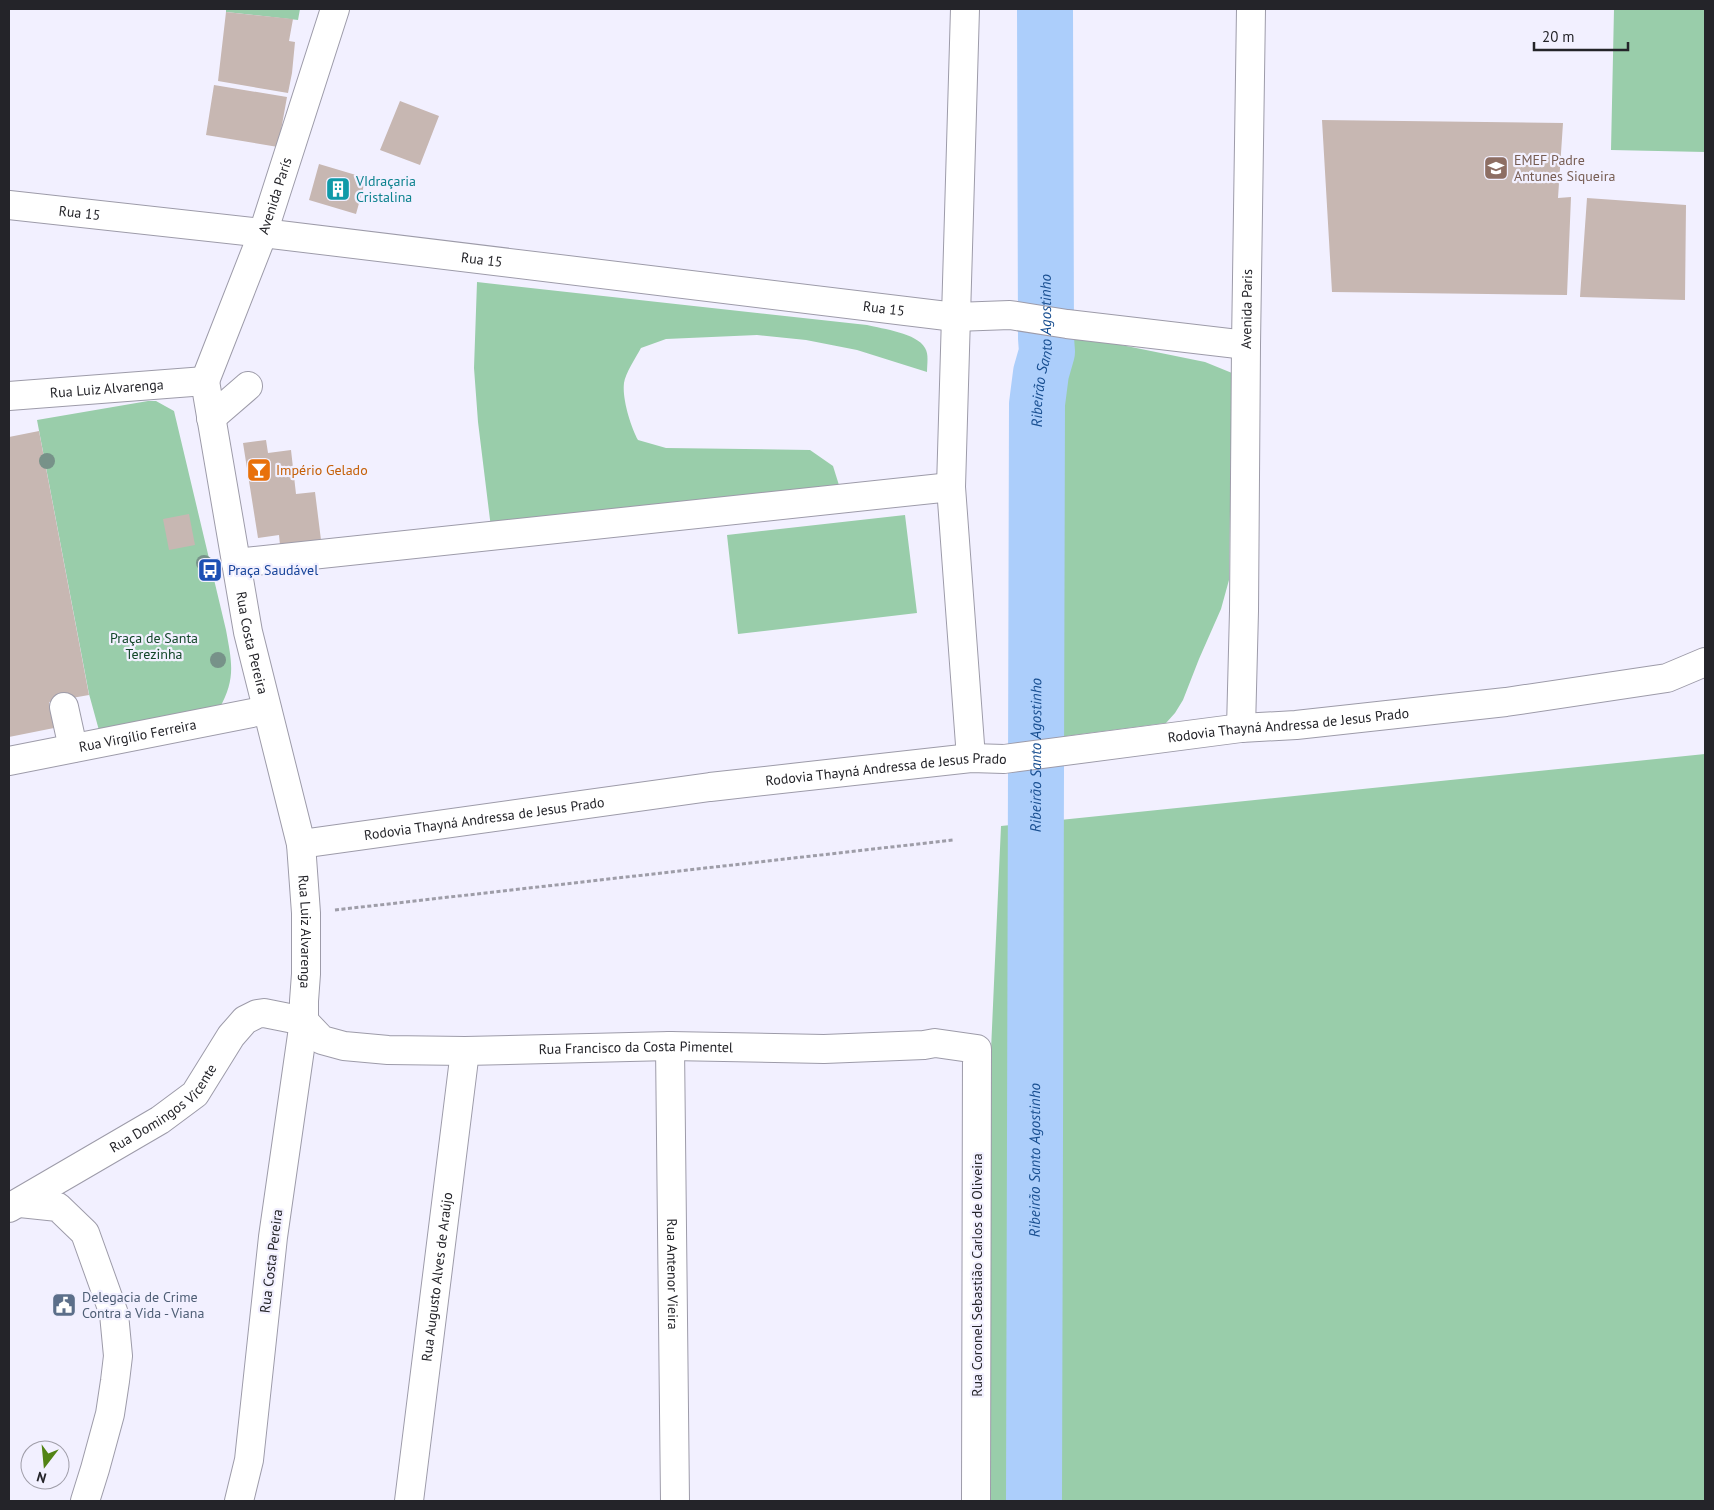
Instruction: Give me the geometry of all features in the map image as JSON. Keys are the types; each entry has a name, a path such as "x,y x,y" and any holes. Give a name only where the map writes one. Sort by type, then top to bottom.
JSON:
{"street":[{"name":"Avenida París","path":"205,381 263,233 335,9"},
{"path":"965,9 950,487 971,758"},
{"name":"Avenida Paris","path":"1241,728 1251,9"},
{"name":"Rua 15","path":"9,205 263,233 955,317 1010,315 1246,346"},
{"name":"Rua Luiz Alvarenga","path":"9,396 205,381"},
{"name":"Rua Costa Pereira","path":"205,381 248,632 301,844"},
{"path":"211,418 248,386"},
{"path":"236,563 950,487"},
{"name":"Rodovia Thayná Andressa de Jesus Prado","path":"301,844 710,786 971,758 1004,759 1241,728 1296,725 1506,702 1667,678 1705,662"},
{"path":"64,707 73,748"},
{"name":"Rua Virgílio Ferreira","path":"9,761 267,710"},
{"name":"Rua Luiz Alvarenga","path":"301,844 306,913 304,1021"},
{"name":"Rua Domingos Vicente","path":"14,1206 160,1120 195,1094 231,1036 245,1020 264,1013 304,1021"},
{"name":"Rua Costa Pereira","path":"239,1501 249,1460 273,1238 304,1021"},
{"name":"Rua Francisco da Costa Pimentel","path":"304,1021 322,1040 344,1046 388,1050 465,1051 670,1046 824,1049 935,1043 977,1050"},
{"name":"Rua Antenor Vieira","path":"670,1046 675,1501"},
{"name":"Rua Coronel Sebastião Carlos de Oliveira","path":"976,1501 977,1050"},
{"name":"Rua Augusto Alves de Araújo","path":"409,1501 465,1051"},
{"path":"14,1206 58,1207 85,1233 114,1314 118,1356 110,1414 84,1501"}],"path":[{"path":"306,913 953,840"}],"green space":[{"path":"226,9 300,9 298,20 226,12"},
{"path":"1614,9 1705,9 1705,152 1611,150"},
{"path":"477,282 867,325 899,332 921,343 927,353 927,372 857,350 806,340 757,335 666,339 641,348 626,375 624,383 624,397 638,440 666,448 810,450 833,466 843,498 492,536 478,422 474,368"},
{"path":"1046,338 1087,338 1205,362 1232,373 1229,580 1221,609 1183,700 1166,723 1036,740 1037,404 1041,373 1047,352"},
{"name":"Praça de Santa Terezinha","path":"156,401 174,411 226,630 231,662 230,680 219,709 100,734 89,694 37,420"},
{"path":"905,515 917,613 738,634 727,535"},
{"path":"1705,754 1705,1501 983,1501 979,1319 1001,826"}],"building":[{"path":"226,12 293,19 289,41 295,42 288,93 218,81"},
{"path":"214,85 287,97 278,147 206,135"},
{"path":"400,101 439,116 420,165 380,150"},
{"path":"1322,120 1563,123 1558,198 1571,197 1567,295 1332,292"},
{"name":"VIdraçaria Cristalina","path":"319,164 366,178 356,214 309,200"},
{"path":"1587,198 1686,205 1685,300 1580,297"},
{"path":"39,431 89,695 49,702 54,728 9,737 9,437"},
{"path":"266,440 268,453 291,450 296,494 315,492 321,540 280,545 279,535 258,538 243,443"},
{"path":"189,514 195,545 169,550 163,519"}],"waterway":[{"name":"Ribeirão Santo Agostinho","path":"1034,1501 1037,404 1041,373 1047,352 1045,9"}],"place":[{"name":"EMEF Padre Antunes Siqueira","path":"1496,168"},
{"name":"VIdraçaria Cristalina","path":"338,189"},
{"name":"Império Gelado","path":"259,470"},
{"name":"Praça Saudável","path":"210,570"},
{"name":"Delegacia de Crime Contra a Vida - Viana","path":"64,1305"}]}
